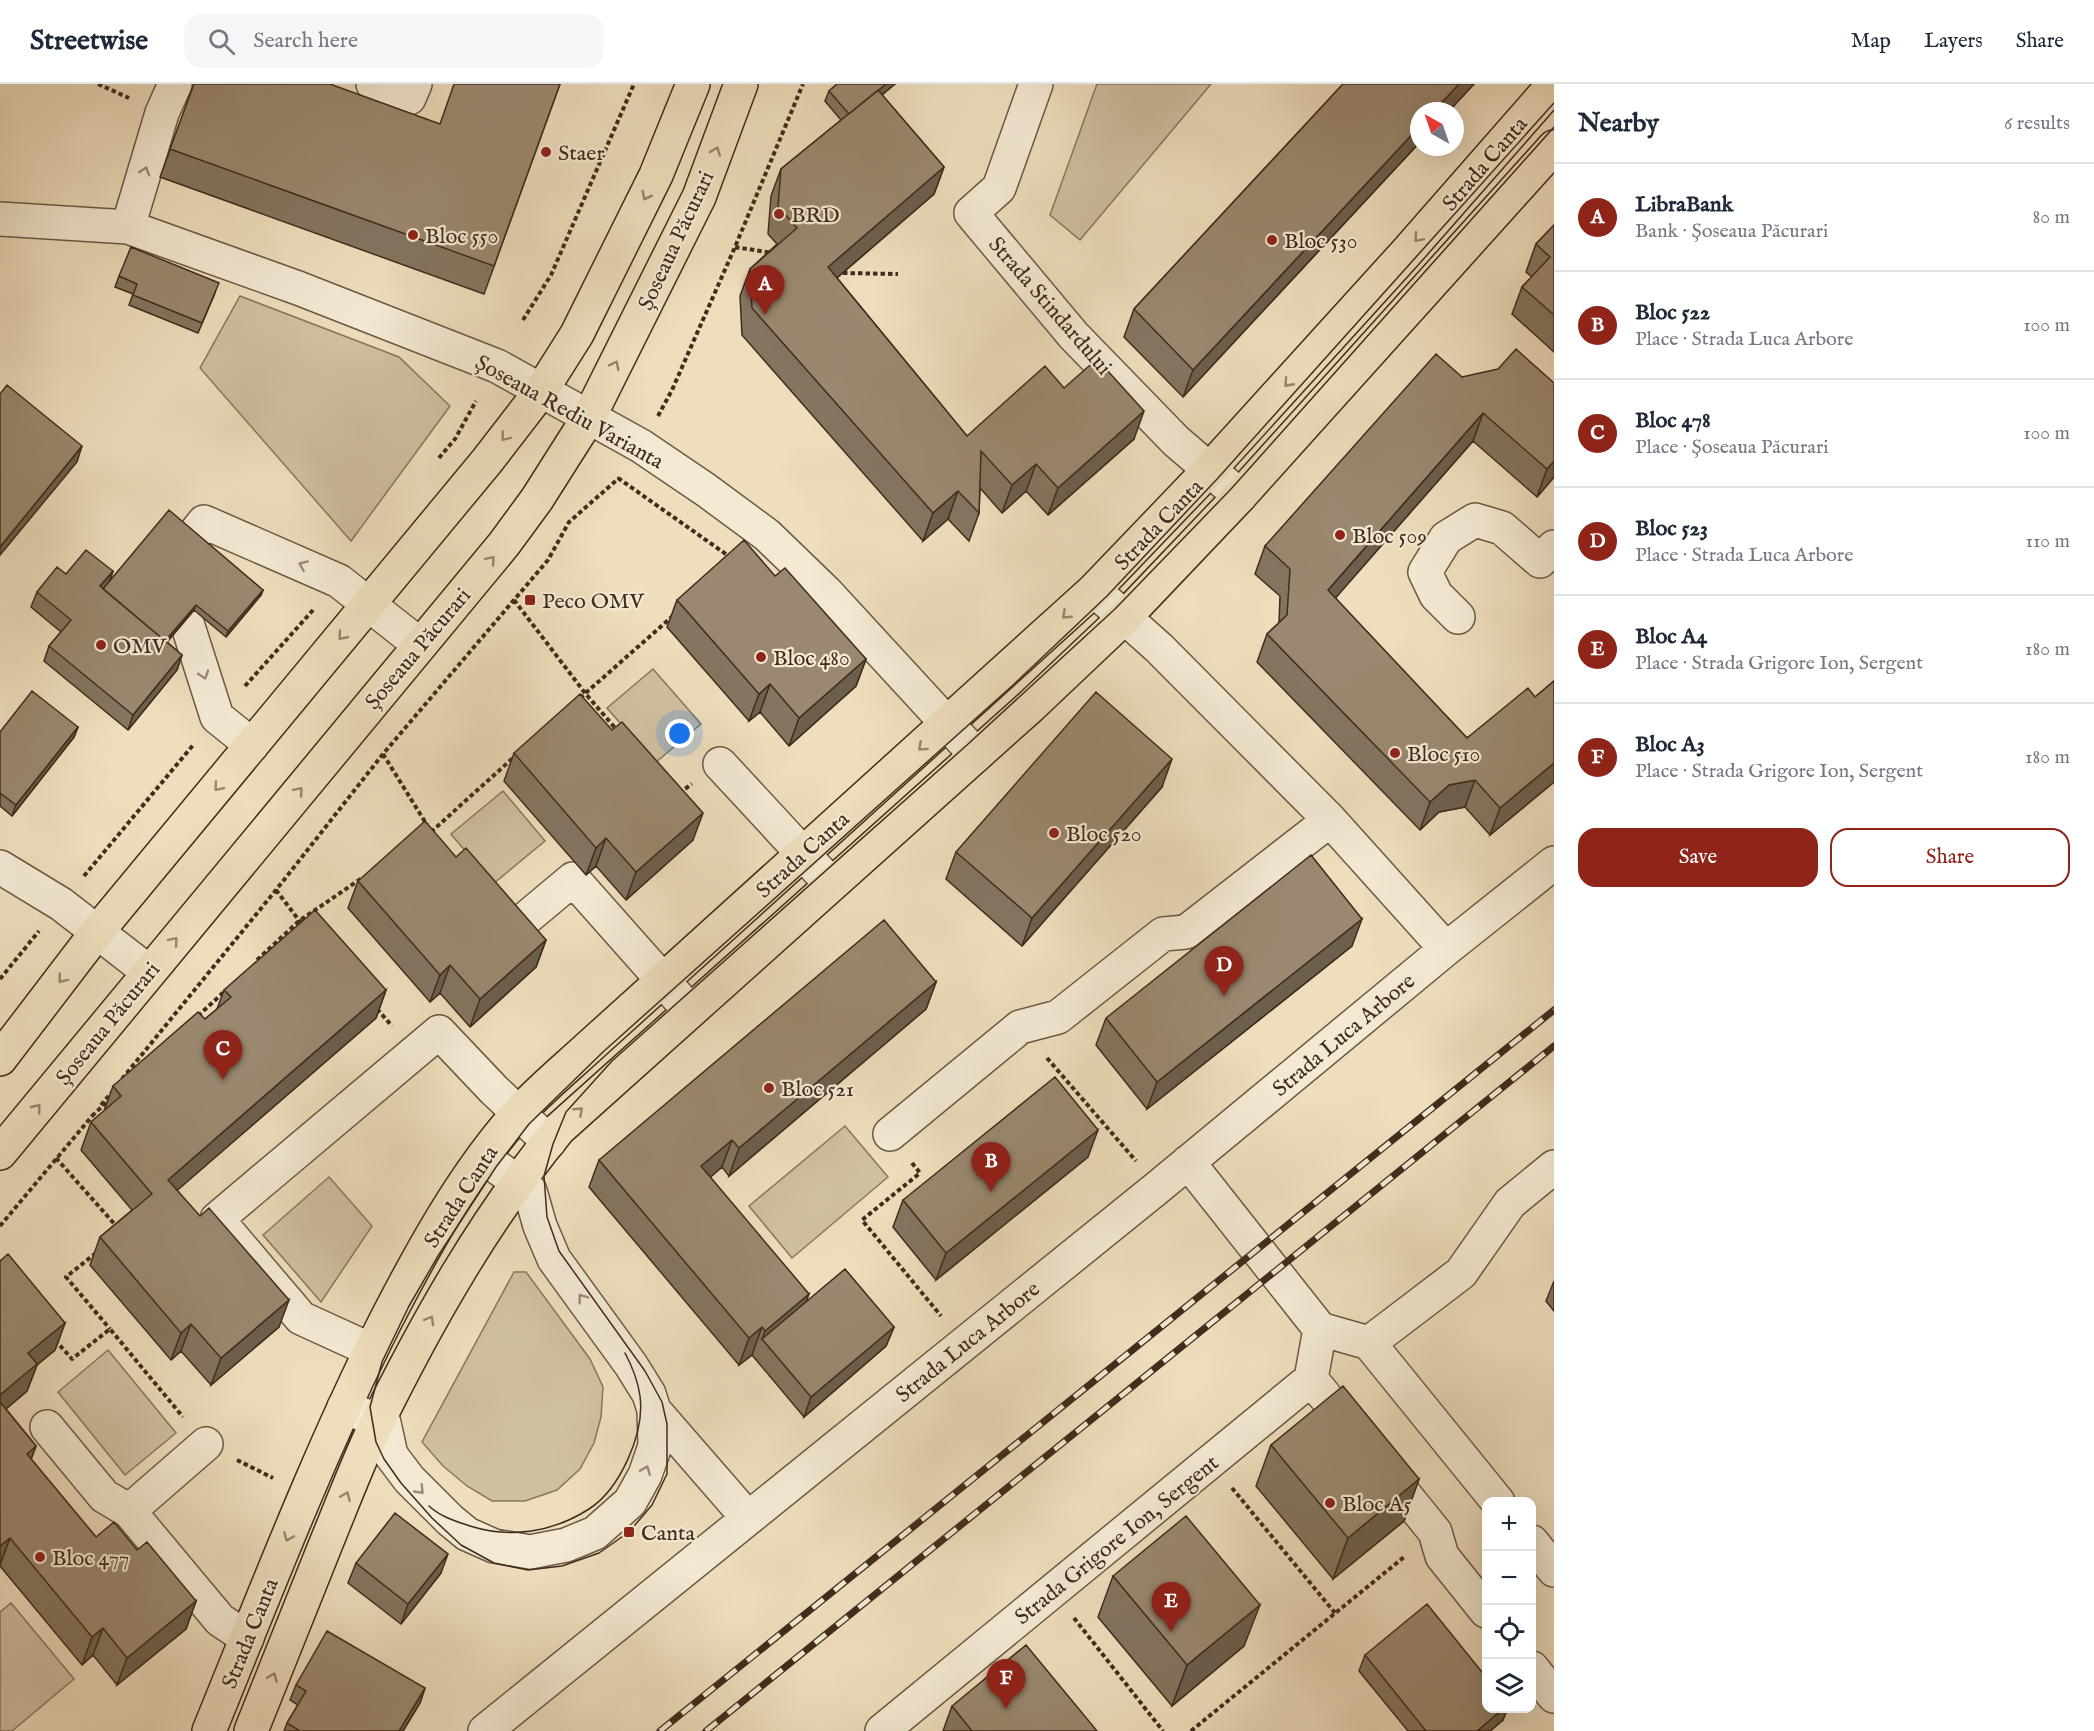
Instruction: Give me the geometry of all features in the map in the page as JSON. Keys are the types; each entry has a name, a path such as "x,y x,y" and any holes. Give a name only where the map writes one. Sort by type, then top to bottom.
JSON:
{"main road":[{"name":"Șoseaua Păcurari","path":"0,1059 97,933 487,461 541,391 577,334 645,196 693,84"},
{"name":"Șoseaua Păcurari","path":"0,1153 504,544 537,498 589,417 699,197 741,84"},
{"name":"Strada Canta","path":"209,1731 344,1407 371,1350 407,1280 443,1218 483,1157 518,1113 1094,590 1209,470 1405,254 1554,84"},
{"name":"Strada Canta","path":"251,1731 340,1509 378,1421 428,1323 469,1254 518,1182 549,1142 567,1121 976,755 1125,617 1240,496 1554,147"}],"street":[{"path":"128,227 162,113 175,84"},
{"path":"373,84 409,98 415,84"},
{"name":"Strada Stindardului","path":"1036,84 999,188 971,213 1074,336 1176,441 1240,496"},
{"name":"Șoseaua Rediu Varianta","path":"0,219 128,227 298,288 497,366 641,446 767,535 826,591 976,755"},
{"path":"1458,617 1436,595 1425,572 1446,538 1475,520 1502,528 1540,561 1554,547"},
{"path":"192,537 204,522 339,581 420,645"},
{"path":"1094,590 1160,648 1330,820 1446,949"},
{"path":"186,620 217,717 252,745"},
{"path":"720,764 831,884"},
{"path":"890,1134 1020,1027 1058,1017 1163,934 1186,932 1330,820"},
{"name":"Strada Luca Arbore","path":"485,1731 1157,1188 1446,949 1554,863"},
{"path":"0,867 61,904 149,972"},
{"path":"518,925 573,879 690,1011"},
{"path":"371,1350 301,1318 217,1219 439,1032 549,1142"},
{"path":"344,1407 384,1423 391,1455 409,1479 450,1520 467,1533 494,1546 530,1552 566,1545 595,1533 630,1502 645,1475 655,1446 654,1410 649,1394 631,1365 554,1259 540,1226 530,1191 483,1157"},
{"path":"1188,1162 1320,1329 1369,1343 1494,1497"},
{"path":"1369,1343 1461,1273 1510,1203 1554,1167"},
{"path":"1320,1329 1311,1379 1435,1532 1442,1556 1482,1606"},
{"name":"Strada Grigore Ion, Sergent","path":"882,1731 1311,1379"},
{"path":"654,1410 747,1517"},
{"path":"47,1426 104,1496 129,1511 220,1620 247,1638"},
{"path":"129,1511 206,1444"},
{"path":"1536,1547 1554,1570"},
{"path":"1536,1673 1554,1696"}],"path":[{"path":"523,320 551,275 634,84"},
{"path":"656,418 672,390 735,247 803,84"},
{"path":"735,247 776,253"},
{"path":"843,273 898,274"},
{"path":"121,1080 383,754 549,560 569,522 624,470"},
{"path":"618,478 735,561"},
{"path":"514,600 585,693 622,736"},
{"path":"576,701 682,608"},
{"path":"383,754 431,832 439,840"},
{"path":"422,838 517,755"},
{"path":"674,796 720,764"},
{"path":"256,962 299,921 365,876"},
{"path":"276,890 307,930"},
{"path":"196,1019 230,986"},
{"path":"377,1008 416,1052"},
{"path":"1020,1027 1157,1188"},
{"path":"0,1226 116,1090"},
{"path":"890,1134 920,1173 862,1220 964,1344"},
{"path":"57,1158 121,1232"},
{"path":"103,1247 66,1277 206,1444 282,1482"},
{"path":"50,1334 72,1359 110,1329"},
{"path":"1211,1462 1335,1613"},
{"path":"1191,1731 1435,1532"},
{"path":"1053,1592 1163,1731"}],"shaded area":[{"path":"1097,84 1211,84 1080,240 1050,215"},
{"path":"240,296 399,357 450,406 351,541 200,368"},
{"path":"653,669 701,724 655,763 607,708"},
{"path":"503,791 545,841 493,884 451,834"},
{"path":"845,1126 888,1177 792,1258 749,1206"},
{"path":"329,1177 372,1226 321,1302 263,1235"},
{"path":"514,1272 526,1272 590,1359 603,1387 601,1417 594,1443 580,1469 557,1490 525,1501 492,1501 467,1486 443,1466 422,1442"},
{"path":"108,1350 176,1433 125,1475 58,1392"},
{"path":"11,1603 74,1679 12,1731 0,1731 0,1612"}],"building":[{"name":"Bloc 550","path":"194,84 330,84 440,124 454,84 560,84 494,266 170,149"},
{"path":"837,84 886,84 849,114 829,91"},
{"name":"Bloc 530","path":"1343,84 1459,84 1442,102 1410,102 1410,137 1193,370 1134,309"},
{"path":"878,90 944,167 828,267 967,436 1045,366 1064,388 1097,359 1144,411 1058,488 1036,464 1012,485 981,451 979,513 958,491 933,513 752,308 750,269 797,228 778,206 781,169"},
{"path":"1554,225 1554,315 1522,287 1550,257 1536,244"},
{"path":"131,247 219,283 202,323 133,295 137,284 119,276"},
{"path":"1516,349 1554,383 1554,461 1547,469 1483,413 1328,590 1467,738 1528,688 1535,697 1554,681 1554,763 1500,808 1475,780 1449,785 1430,802 1267,634 1287,615 1290,569 1265,546 1436,354 1462,377 1498,369"},
{"path":"7,385 82,446 0,547 0,394"},
{"path":"169,510 263,590 228,631 196,605 165,641 103,589"},
{"name":"Bloc 480","path":"744,540 775,576 785,568 866,659 799,718 770,684 759,694 677,600"},
{"name":"OMV","path":"86,550 113,571 100,586 182,655 133,715 49,646 71,620 37,592 57,567 66,574"},
{"path":"32,691 78,727 16,805 0,793 0,732"},
{"name":"Bloc 520","path":"1096,692 1172,759 1032,918 956,852"},
{"path":"580,694 612,730 622,722 703,813 636,872 606,838 596,848 514,753"},
{"path":"425,821 456,857 466,848 546,940 480,999 450,965 440,975 358,881"},
{"path":"1311,855 1362,919 1157,1082 1106,1018"},
{"path":"315,910 386,990 168,1180 200,1216 209,1208 289,1300 221,1358 191,1324 181,1333 100,1237 152,1194 91,1122 121,1096 113,1086 198,1012 205,1019 231,997 224,990"},
{"name":"Bloc 521","path":"884,920 936,982 739,1148 732,1140 701,1166 809,1294 765,1331 762,1327 749,1338 599,1160"},
{"path":"1055,1077 1098,1130 946,1253 903,1200"},
{"path":"8,1254 65,1323 28,1353 37,1364 0,1395 0,1261"},
{"path":"845,1269 894,1327 811,1397 762,1339"},
{"path":"1343,1386 1419,1479 1348,1538 1271,1445"},
{"name":"Bloc 477","path":"0,1402 36,1446 27,1454 96,1537 114,1522 137,1550 147,1542 196,1601 127,1658 103,1628 92,1637 10,1538 0,1546"},
{"path":"395,1513 448,1554 408,1604 356,1563"},
{"path":"1186,1516 1260,1605 1187,1665 1113,1576"},
{"path":"1427,1604 1482,1672 1482,1713 1498,1713 1477,1731 1426,1731 1365,1655"},
{"path":"327,1631 425,1688 399,1731 300,1731 287,1723 306,1691 296,1685"},
{"path":"1026,1645 1097,1731 972,1731 952,1706"}],"tram line":[{"path":"1554,103 1218,478 1107,596 1012,686 603,1052 529,1124 496,1167 438,1256 409,1306 382,1362 370,1407 376,1442 384,1459 401,1483 432,1518 461,1545 494,1563 528,1570 562,1566 599,1553 629,1532 652,1505 667,1474 667,1424 662,1402 645,1371 559,1251 547,1217 544,1176 553,1144 566,1112 612,1061 967,745 1115,609 1231,489 1554,127"},
{"path":"429,1506 443,1516 470,1526 501,1532 546,1528 589,1509 611,1488 620,1474 628,1459 638,1426 641,1411 640,1396 625,1353"}],"railway":[{"path":"660,1731 1554,1010"},
{"path":"706,1731 1554,1046"}],"place":[{"name":"Staer","path":"546,152"},
{"name":"BRD","path":"779,214"},
{"name":"Bloc 550","path":"413,235"},
{"name":"Bloc 530","path":"1272,240"},
{"name":"LibraBank","path":"765,315"},
{"name":"Bloc 509","path":"1340,535"},
{"name":"Peco OMV","path":"530,600"},
{"name":"OMV","path":"101,645"},
{"name":"Bloc 480","path":"761,657"},
{"name":"Bloc 510","path":"1395,753"},
{"name":"Bloc 520","path":"1054,833"},
{"name":"Bloc 523","path":"1224,996"},
{"name":"Bloc 478","path":"223,1080"},
{"name":"Bloc 521","path":"769,1088"},
{"name":"Bloc 522","path":"991,1192"},
{"name":"Bloc A5","path":"1330,1503"},
{"name":"Canta","path":"629,1532"},
{"name":"Bloc 477","path":"40,1557"},
{"name":"Bloc A4","path":"1171,1632"},
{"name":"Bloc A3","path":"1006,1709"}]}
